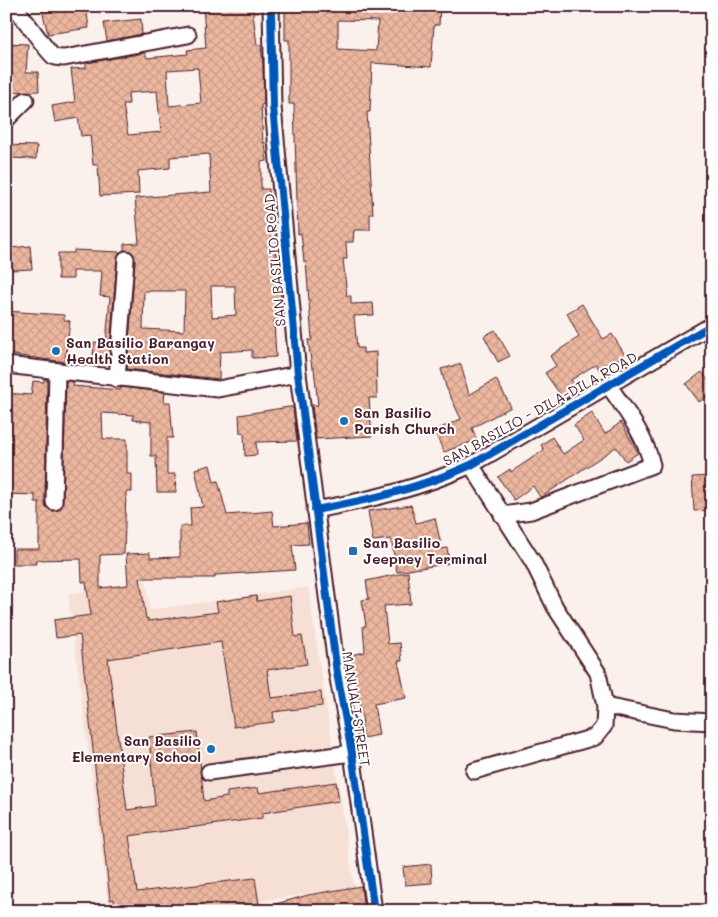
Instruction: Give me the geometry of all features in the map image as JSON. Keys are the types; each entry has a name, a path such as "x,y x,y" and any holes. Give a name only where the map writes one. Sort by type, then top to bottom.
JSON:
{"street":[{"path":"14,6 33,28 49,52 55,57 64,58 188,35"},
{"name":"SAN BASILIO ROAD","path":"271,6 273,107 298,374 315,510"},
{"path":"6,120 26,100"},
{"path":"117,379 126,259"},
{"name":"SAN BASILIO - DILA-DILA ROAD","path":"315,510 374,499 439,480 471,465 712,325"},
{"path":"6,365 218,390 298,374"},
{"path":"54,502 57,371"},
{"path":"502,515 531,511 652,465 649,451 640,432 609,386"},
{"path":"471,465 534,562 555,607 598,673 606,706 604,726 595,737 474,771"},
{"name":"MANUALI STREET","path":"315,510 337,673 352,752 374,911"},
{"path":"606,706 674,720 712,722"},
{"path":"209,772 352,752"}],"shaded area":[{"name":"San Basilio Elementary School","path":"146,580 150,610 308,587 354,887 261,901 261,906 231,911 109,911 68,594"}],"building":[{"path":"41,6 86,6 89,28 48,34"},
{"path":"203,6 252,6 257,45 261,45 263,64 264,104 261,105 263,143 265,142 267,161 261,162 261,189 269,189 270,226 273,248 275,248 277,286 280,286 281,299 276,299 278,320 274,320 276,357 252,358 252,350 220,352 219,379 127,369 135,260 132,252 124,250 124,244 139,243 135,198 211,192 209,154 170,157 170,168 138,171 139,194 100,196 98,165 93,165 90,135 81,136 78,118 55,122 52,106 75,102 71,69 86,68 86,63 145,53 147,58 188,54 187,50 206,48","holes":["198,68 201,103 169,106 167,70","157,91 161,132 128,135 123,104 129,104 128,93","211,286 235,286 236,315 212,317","144,291 185,291 184,331 143,329"]},
{"path":"285,6 440,6 439,25 434,25 431,67 372,63 370,112 367,112 373,214 370,214 370,230 354,230 353,242 346,242 347,259 343,259 347,296 351,296 351,304 373,303 374,315 354,316 357,348 363,348 363,353 376,352 377,398 369,398 372,436 316,439 312,405 318,405 314,368 312,368 308,340 312,340 306,262 304,262 301,233 298,234 294,104 289,104 289,40 285,40","holes":["338,20 378,21 376,51 338,49"]},
{"path":"141,19 142,34 107,41 104,23"},
{"path":"6,43 28,44 26,72 38,72 39,91 10,92 10,60 9,55 6,55"},
{"path":"6,145 37,146 36,159 6,158"},
{"path":"30,246 32,269 12,270 11,248"},
{"path":"74,250 120,252 117,258 109,362 93,360 94,342 106,343 110,297 100,296 102,271 73,271 73,279 58,279 58,253 74,253"},
{"path":"582,304 603,339 612,334 625,355 600,371 596,364 571,380 579,391 564,400 545,373 556,366 550,356 579,337 567,313"},
{"path":"6,311 64,315 64,320 70,321 65,362 6,354"},
{"path":"495,330 510,356 498,362 484,336"},
{"path":"461,364 469,395 496,379 511,407 472,428 477,440 444,452 434,431 461,419 446,387 441,369"},
{"path":"702,372 712,386 712,393 699,402 686,384"},
{"path":"44,379 47,379 45,502 46,507 53,511 59,510 63,502 66,381 74,382 73,386 120,390 121,387 165,392 164,402 170,402 173,438 167,438 167,474 175,474 176,492 157,492 156,456 151,456 151,422 133,420 133,415 102,413 103,439 127,439 127,474 132,474 132,492 126,492 124,554 100,555 100,588 128,585 126,554 150,553 150,558 180,557 180,526 191,526 190,508 203,507 195,469 210,465 214,482 218,481 227,515 272,511 274,526 307,523 309,544 292,545 295,570 215,575 215,578 140,578 146,619 148,618 148,621 218,612 216,602 256,596 257,601 290,596 295,637 302,636 307,664 267,670 271,698 321,692 322,706 273,712 274,722 234,727 221,642 108,659 127,810 155,806 149,737 197,732 204,801 227,797 227,792 258,788 259,793 336,782 339,801 262,813 262,818 129,836 137,892 255,878 259,904 203,911 115,911 114,899 110,900 80,635 56,638 54,620 91,615 86,582 82,582 81,559 35,560 36,564 14,564 14,549 39,549 39,502 35,502 35,495 6,494 6,393 31,395 33,381 44,382"},
{"path":"293,407 297,441 256,442 257,455 245,456 244,433 240,433 239,415"},
{"path":"592,413 605,434 621,422 638,453 626,461 616,447 543,496 540,497 533,486 514,500 498,477 510,469 511,472 544,450 541,445 552,437 563,454 584,440 574,425"},
{"path":"712,476 712,510 694,511 692,477"},
{"path":"411,505 416,523 435,518 442,549 447,548 450,563 397,572 391,539 373,541 368,511"},
{"path":"408,572 411,604 384,606 388,644 400,643 402,661 398,661 406,698 374,704 379,735 363,738 361,722 363,722 353,667 348,668 345,656 365,652 363,626 366,626 362,600 369,599 366,581"},
{"path":"431,864 432,883 405,885 403,867"},
{"path":"361,886 364,911 266,911 265,907 308,895"}],"cycle path":[{"path":"271,6 273,107 298,374 337,673 352,753 374,911"},
{"path":"315,510 394,492 433,480 471,465 712,325"}],"place":[{"name":"San Basilio Barangay Health Station","path":"56,351"},
{"name":"San Basilio Parish Church","path":"344,421"},
{"name":"San Basilio Jeepney Terminal","path":"353,551"},
{"name":"San Basilio Elementary School","path":"211,749"}]}
